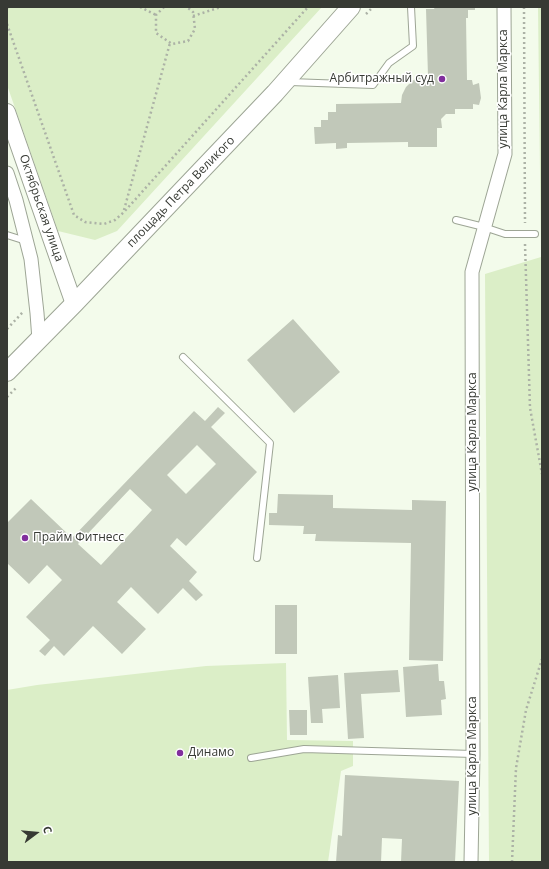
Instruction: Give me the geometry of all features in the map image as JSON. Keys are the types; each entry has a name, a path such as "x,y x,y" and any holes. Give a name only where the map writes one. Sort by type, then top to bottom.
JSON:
{"main road":[{"name":"площадь Петра Великого","path":"7,372 74,304 284,82 350,7"}],"street":[{"name":"улица Карла Маркса","path":"472,862 472,272 504,154 504,7"},
{"name":"Октябрьская улица","path":"7,112 74,304"},
{"path":"7,173 16,200 31,259 39,340"},
{"path":"16,200 35,190"}],"lane":[{"path":"284,82 373,85 389,63 413,46 411,7"},
{"path":"456,220 505,234 535,234"},
{"path":"7,235 26,241"},
{"path":"183,358 270,443 257,558"},
{"path":"251,758 304,749 473,754"}],"path":[{"path":"140,7 156,15"},
{"path":"164,7 156,15 156,33 172,44 188,41 195,29 193,12 187,7"},
{"path":"194,16 221,7"},
{"path":"7,24 74,215 84,222 104,224 115,220 124,212 308,7"},
{"path":"524,7 524,226"},
{"path":"124,212 170,43"},
{"path":"525,242 530,408 542,474"},
{"path":"512,862 516,768 526,710 542,659"}],"green space":[{"path":"7,7 322,7 117,231 95,240 58,231 7,85"},
{"path":"538,7 542,7 542,862 489,862 485,274 541,257"},
{"name":"Динамо","path":"286,663 287,740 353,741 353,766 341,771 328,862 7,862 7,690 37,685 206,666"}],"building":[{"name":"Арбитражный суд","path":"435,7 475,8 475,10 468,10 468,18 466,18 467,80 472,80 473,85 479,83 481,98 479,105 473,104 473,109 455,109 455,114 446,114 441,119 442,128 437,128 437,147 408,147 408,142 347,143 347,148 336,149 336,143 315,144 314,127 321,127 321,120 328,120 328,112 336,112 336,104 401,103 402,95 406,87 412,81 419,77 428,76 426,9 434,9"},
{"path":"293,319 340,372 294,413 247,360"},
{"path":"218,407 225,413 211,427 257,472 186,546 177,538 170,546 197,572 189,581 203,595 196,601 183,588 158,614 131,587 117,602 146,629 122,654 93,626 64,656 54,646 45,656 39,651 50,640 26,617 62,580 47,565 29,584 7,563 7,522 31,499 72,538 194,411 205,421","holes":["197,445 216,464 186,494 167,475","130,489 152,510 101,565 78,544"]},
{"path":"278,494 333,495 333,508 412,510 412,500 446,501 443,661 409,660 411,543 315,541 316,534 303,534 304,526 269,525 269,513 277,513"},
{"path":"275,605 297,605 297,654 275,654"},
{"path":"438,664 439,681 444,681 446,699 441,700 442,715 406,717 403,667"},
{"path":"398,670 400,692 361,694 364,738 348,739 344,673"},
{"path":"338,675 340,708 322,709 323,723 311,723 308,677"},
{"path":"289,710 307,710 307,735 290,735"},
{"path":"345,775 459,781 455,862 401,862 402,839 382,838 381,862 336,862 338,835 342,836"}],"place":[{"name":"Арбитражный суд","path":"442,79"},
{"name":"Прайм Фитнесс","path":"25,538"},
{"name":"Динамо","path":"180,753"}]}
